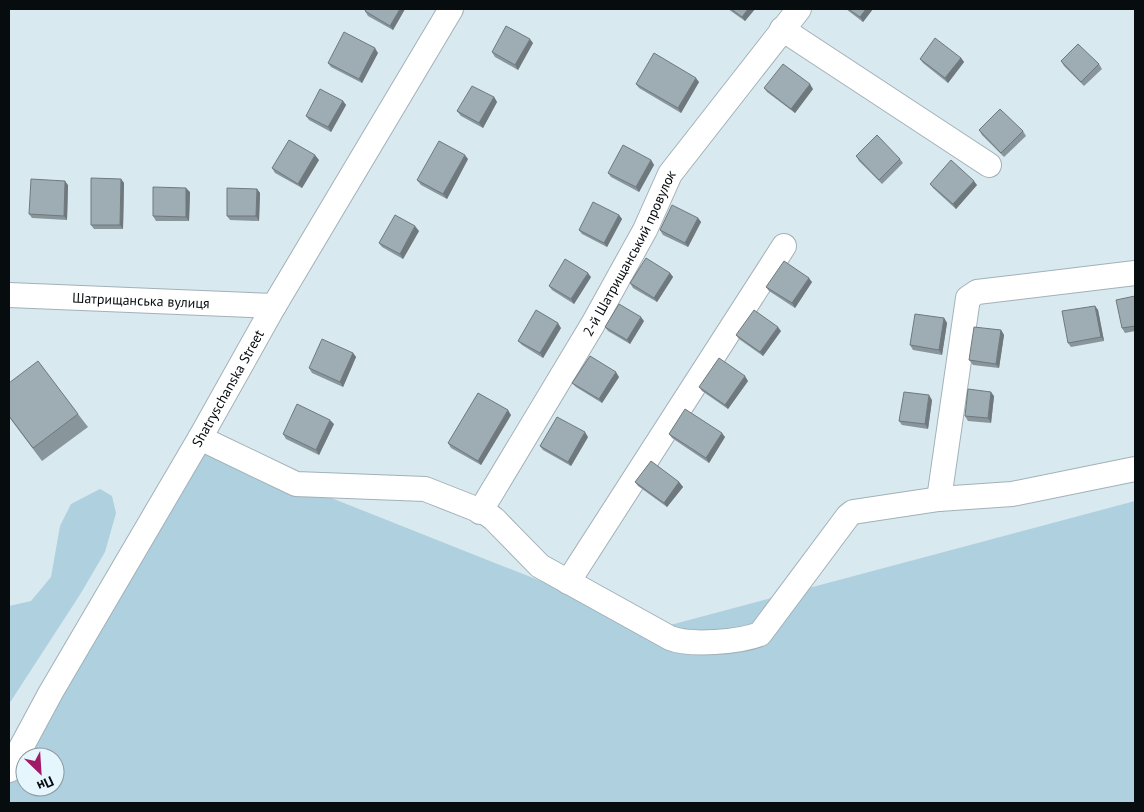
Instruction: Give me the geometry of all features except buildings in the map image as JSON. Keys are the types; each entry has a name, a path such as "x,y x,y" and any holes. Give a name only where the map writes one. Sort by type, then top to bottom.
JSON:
{"street":[{"name":"Shatryschanska Street","path":"9,770 51,692 200,438 274,306 451,9"},
{"name":"2-й Шатрищанський провулок","path":"480,512 593,324 645,230 670,174 798,9"},
{"path":"782,29 989,165"},
{"path":"568,582 784,246"},
{"path":"939,499 968,298 977,292 1135,273"},
{"name":"Шатрищанська вулиця","path":"9,295 274,306"},
{"path":"200,438 296,484 425,489 480,512 494,519 540,566 678,641 746,639 764,631 850,514 939,499 1012,494 1135,469"}],"shaded area":[{"path":"200,438 296,484 659,628 1135,501 1135,803 9,803 9,770 15,760 15,797 65,797 65,747 22,747"},
{"path":"100,489 112,496 116,513 105,552 81,593 9,704 9,606 31,601 51,577 60,526 71,504"}]}
